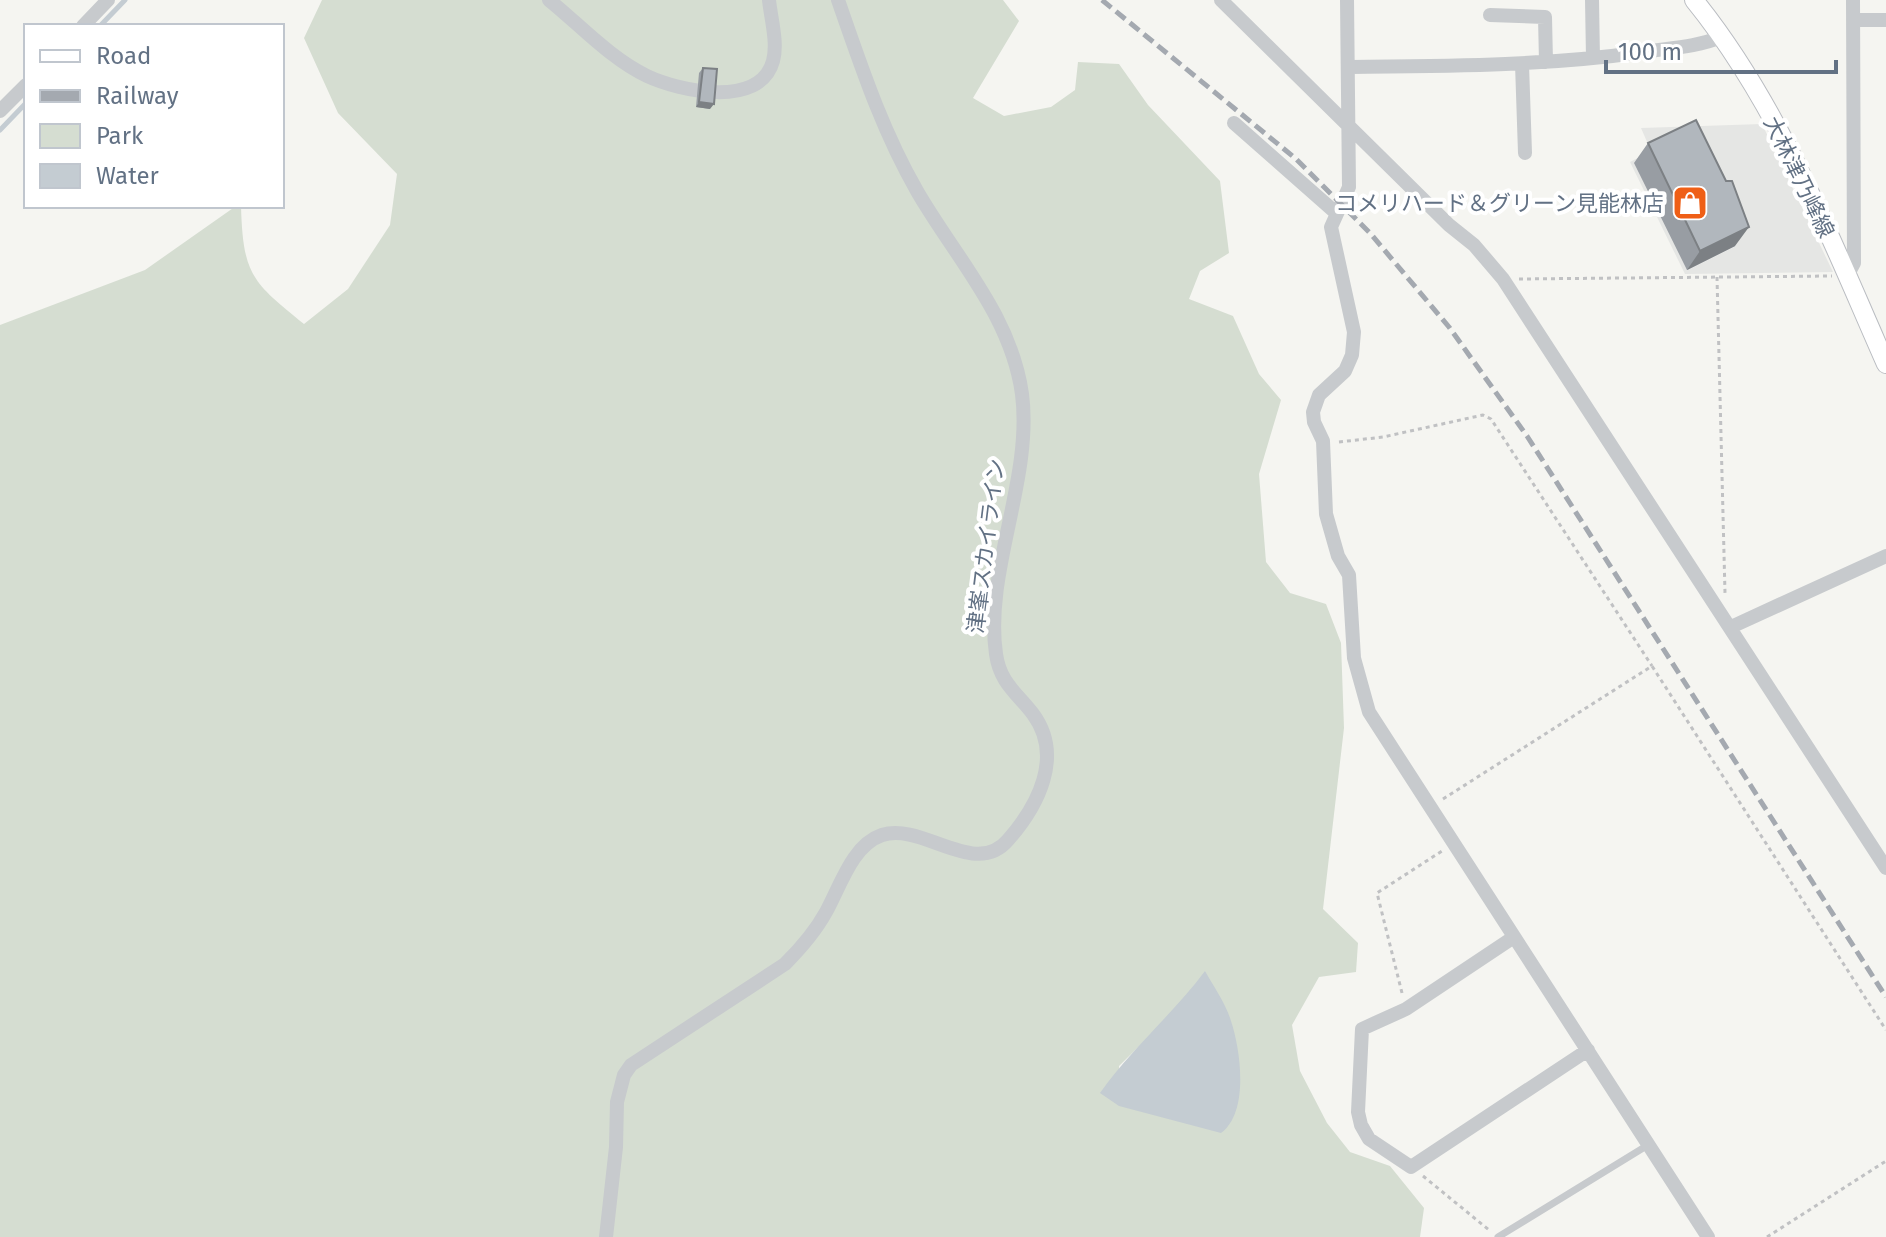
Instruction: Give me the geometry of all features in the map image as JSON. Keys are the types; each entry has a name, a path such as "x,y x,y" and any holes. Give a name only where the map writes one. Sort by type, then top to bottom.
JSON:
{"main road":[{"name":"大林津乃峰線","path":"1694,0 1721,37 1782,138 1886,364"}],"street":[{"path":"85,24 108,0"},
{"path":"549,0 645,75 668,84 730,91 756,85 772,66 774,50 769,0"},
{"name":"津峯スカイライン","path":"606,1237 616,1147 617,1102 624,1075 631,1065 785,964 805,944 849,867 869,842 884,834 903,833 970,853 992,853 1009,839 1031,809 1046,772 1046,746 1039,724 1005,685 995,651 999,589 1023,433 1022,394 1009,342 993,307 918,193 881,124 838,0"},
{"path":"1221,0 1449,225 1474,245 1503,279 1886,868"},
{"path":"1347,0 1349,187 1335,212 1331,227 1354,332 1352,355 1345,371 1319,395 1313,412 1323,441 1326,514 1338,556 1349,575 1354,658 1369,712 1456,842 1708,1237"},
{"path":"1592,0 1593,58"},
{"path":"1847,276 1854,263 1853,0"},
{"path":"1490,15 1545,17 1546,62"},
{"path":"1853,20 1886,20"},
{"path":"1348,67 1522,64 1593,58 1709,42 1721,37"},
{"path":"1522,64 1525,153"},
{"path":"0,111 24,87"},
{"path":"1234,123 1335,212"},
{"path":"1728,622 1886,556"},
{"path":"1514,937 1406,1009 1362,1029 1358,1112 1369,1139 1411,1167 1588,1050"}],"lane":[{"path":"1498,1237 1648,1145"}],"path":[{"path":"1503,279 1847,276"},
{"path":"1717,277 1728,622"},
{"path":"1323,441 1383,437 1483,415 1491,419 1886,1030"},
{"path":"1432,806 1652,666"},
{"path":"1406,1009 1377,893 1456,842"},
{"path":"1767,1237 1886,1161"},
{"path":"1411,1167 1498,1237"}],"shaded area":[{"path":"1762,124 1833,272 1685,274 1630,162 1651,151 1641,128"}],"green space":[{"path":"322,0 1003,0 1019,21 973,98 1004,116 1051,107 1075,90 1078,62 1119,64 1148,105 1220,181 1229,253 1200,271 1189,299 1233,316 1259,374 1281,400 1259,474 1266,562 1290,593 1326,604 1341,643 1344,728 1323,909 1358,943 1356,972 1319,977 1292,1025 1300,1071 1327,1123 1350,1152 1390,1166 1424,1208 1420,1237 0,1237 0,325 145,270 233,208 241,208 244,248 254,275 272,298 304,324 348,289 390,225 397,174 338,113 304,38","holes":["1206,971 1119,1106 1119,1066 1175,1011"]}],"water":[{"path":"1205,971 1229,1015 1240,1064 1236,1111 1221,1133 1119,1106 1100,1093"}],"building":[{"path":"703,68 717,69 714,104 699,102"},
{"path":"1696,120 1726,181 1732,181 1749,227 1700,251 1648,143"}],"waterway":[{"path":"102,24 125,0"},
{"path":"0,130 24,105"}],"railway":[{"path":"1102,0 1295,158 1370,233 1449,327 1527,436 1886,997"}],"place":[{"name":"コメリハード＆グリーン見能林店","path":"1690,203"}]}
